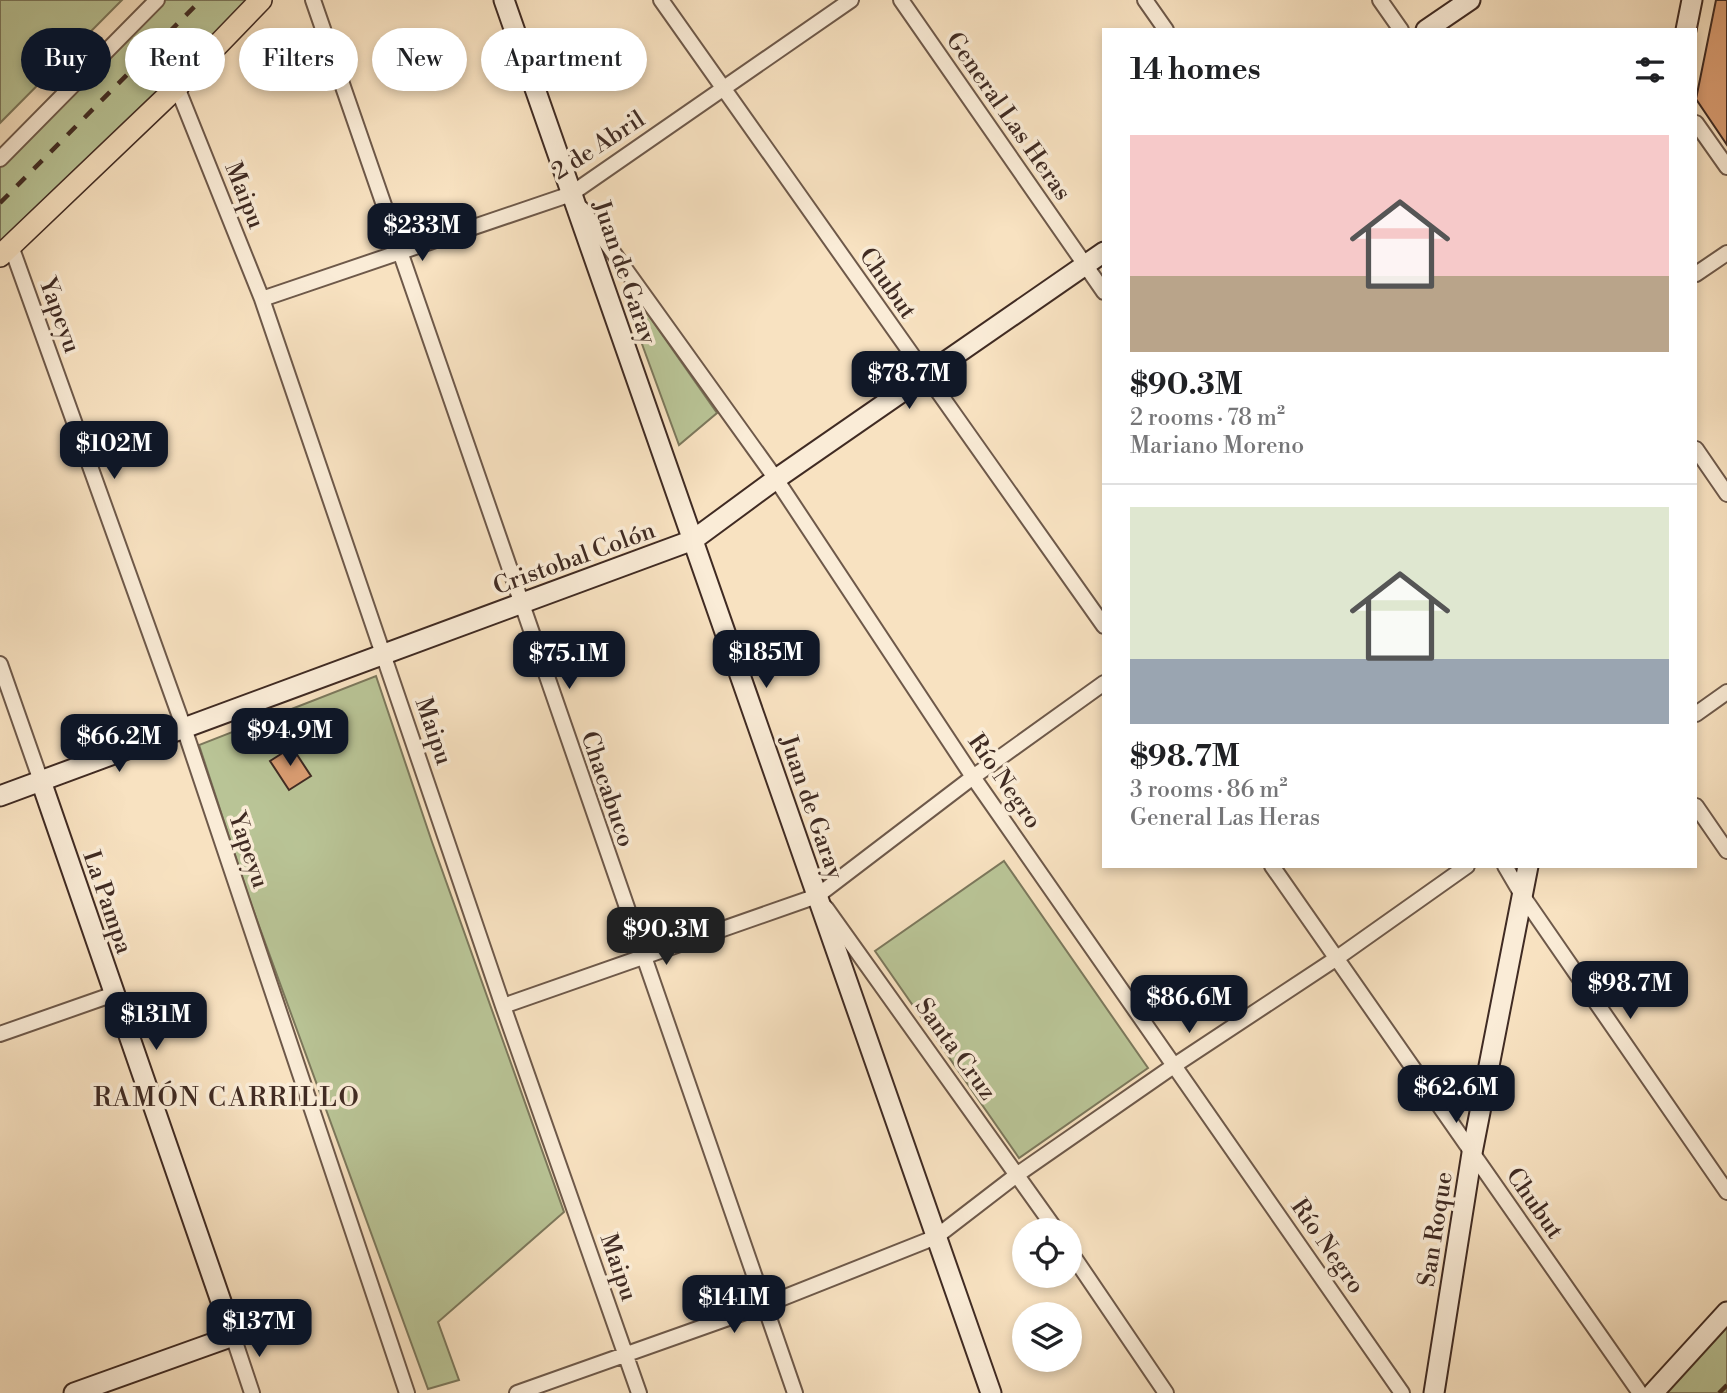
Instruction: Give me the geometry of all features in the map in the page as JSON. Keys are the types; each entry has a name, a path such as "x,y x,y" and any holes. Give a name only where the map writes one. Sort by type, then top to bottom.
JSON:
{"main road":[{"path":"225,37 261,0"},
{"path":"5,251 173,91"}],"street":[{"path":"0,159 157,0"},
{"name":"Chacabuco","path":"313,0 795,1393"},
{"name":"Juan de Garay","path":"503,0 991,1393"},
{"name":"Chubut","path":"661,0 1102,623"},
{"name":"2 de Abril","path":"262,299 571,194 851,0"},
{"name":"General Las Heras","path":"901,0 1102,289"},
{"path":"1146,0 1165,28"},
{"path":"1380,0 1400,28"},
{"path":"1429,28 1470,0"},
{"path":"1686,28 1692,0"},
{"name":"Maipu","path":"179,91 262,299 503,1006 639,1393"},
{"path":"1697,124 1727,167"},
{"name":"Río Negro","path":"571,194 776,479 973,777 1402,1393"},
{"name":"Yapeyu","path":"5,251 184,728 407,1393"},
{"name":"Cristobal Colón","path":"0,796 693,540 776,479 1102,253"},
{"path":"1697,273 1727,253"},
{"path":"1697,450 1727,494"},
{"name":"La Pampa","path":"0,664 253,1393"},
{"path":"503,1006 817,896 973,777 1102,684"},
{"path":"1697,713 1727,692"},
{"path":"1697,807 1727,851"},
{"name":"Chubut","path":"1273,868 1640,1393"},
{"path":"517,1393 765,1305 936,1237 1018,1174 1175,1065 1337,958 1464,868"},
{"path":"1506,868 1522,895 1727,1192"},
{"name":"San Roque","path":"1434,1393 1472,1153 1528,868"},
{"name":"Santa Cruz","path":"817,896 1048,1218"},
{"path":"0,1034 114,994"},
{"path":"1082,1269 1166,1393"},
{"path":"1653,1393 1727,1312"},
{"path":"74,1393 233,1336"}],"green space":[{"path":"0,0 122,0 94,28 21,28 21,91 32,91 0,123"},
{"path":"157,0 261,0 225,35 225,28 129,28"},
{"path":"125,32 125,91 168,91 0,256 0,159 67,91 111,91 111,47"},
{"path":"642,306 717,413 679,445 631,314 636,307"},
{"path":"376,676 564,1212 438,1322 459,1380 428,1389 251,904 199,745"},
{"path":"1004,861 1148,1068 1019,1158 875,951"},
{"path":"1727,1312 1727,1393 1653,1393"}],"building":[{"path":"1716,0 1727,0 1727,145 1697,100"},
{"path":"292,747 311,776 289,790 270,761"}],"railway":[{"path":"0,203 201,0"},
{"path":"1719,1393 1727,1385"}],"district":[{"name":"RAMÓN CARRILLO","path":"227,1097"}]}
